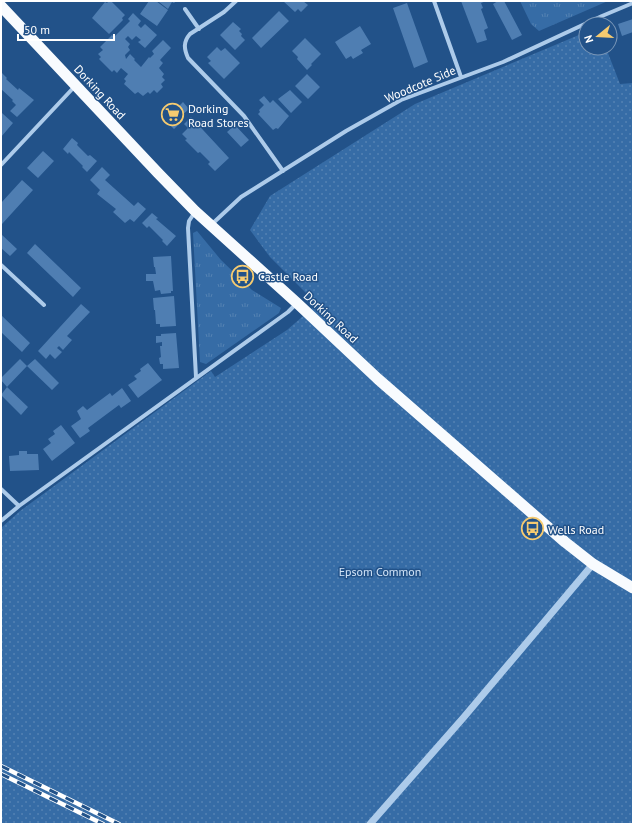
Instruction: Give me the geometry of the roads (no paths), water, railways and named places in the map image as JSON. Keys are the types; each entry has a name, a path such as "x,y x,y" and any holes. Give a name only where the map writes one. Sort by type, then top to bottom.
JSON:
{"highway":[{"name":"Dorking Road","path":"1,6 195,211 297,303 378,379 559,536 593,564 633,588"}],"street":[{"path":"236,1 224,12 186,38 184,45 185,52 188,58 252,125 283,171"},
{"path":"434,1 461,77"},
{"name":"Woodcote Side","path":"211,225 241,197 346,131 401,100 503,62 633,3"},
{"path":"185,9 199,29"},
{"path":"1,165 76,85"},
{"path":"195,211 189,222 188,228 196,377"},
{"path":"1,265 44,305"},
{"path":"1,522 19,506 288,312 297,303"},
{"path":"1,489 19,506"},
{"path":"370,824 464,718 593,564"}],"railway":[{"path":"1,766 119,824"},
{"path":"1,774 103,824"}],"place":[{"name":"Dorking Road Stores","path":"173,115"},
{"name":"Castle Road","path":"243,276"},
{"name":"Wells Road","path":"532,529"}],"park label":[{"name":"Epsom Common","path":"380,571"}]}
